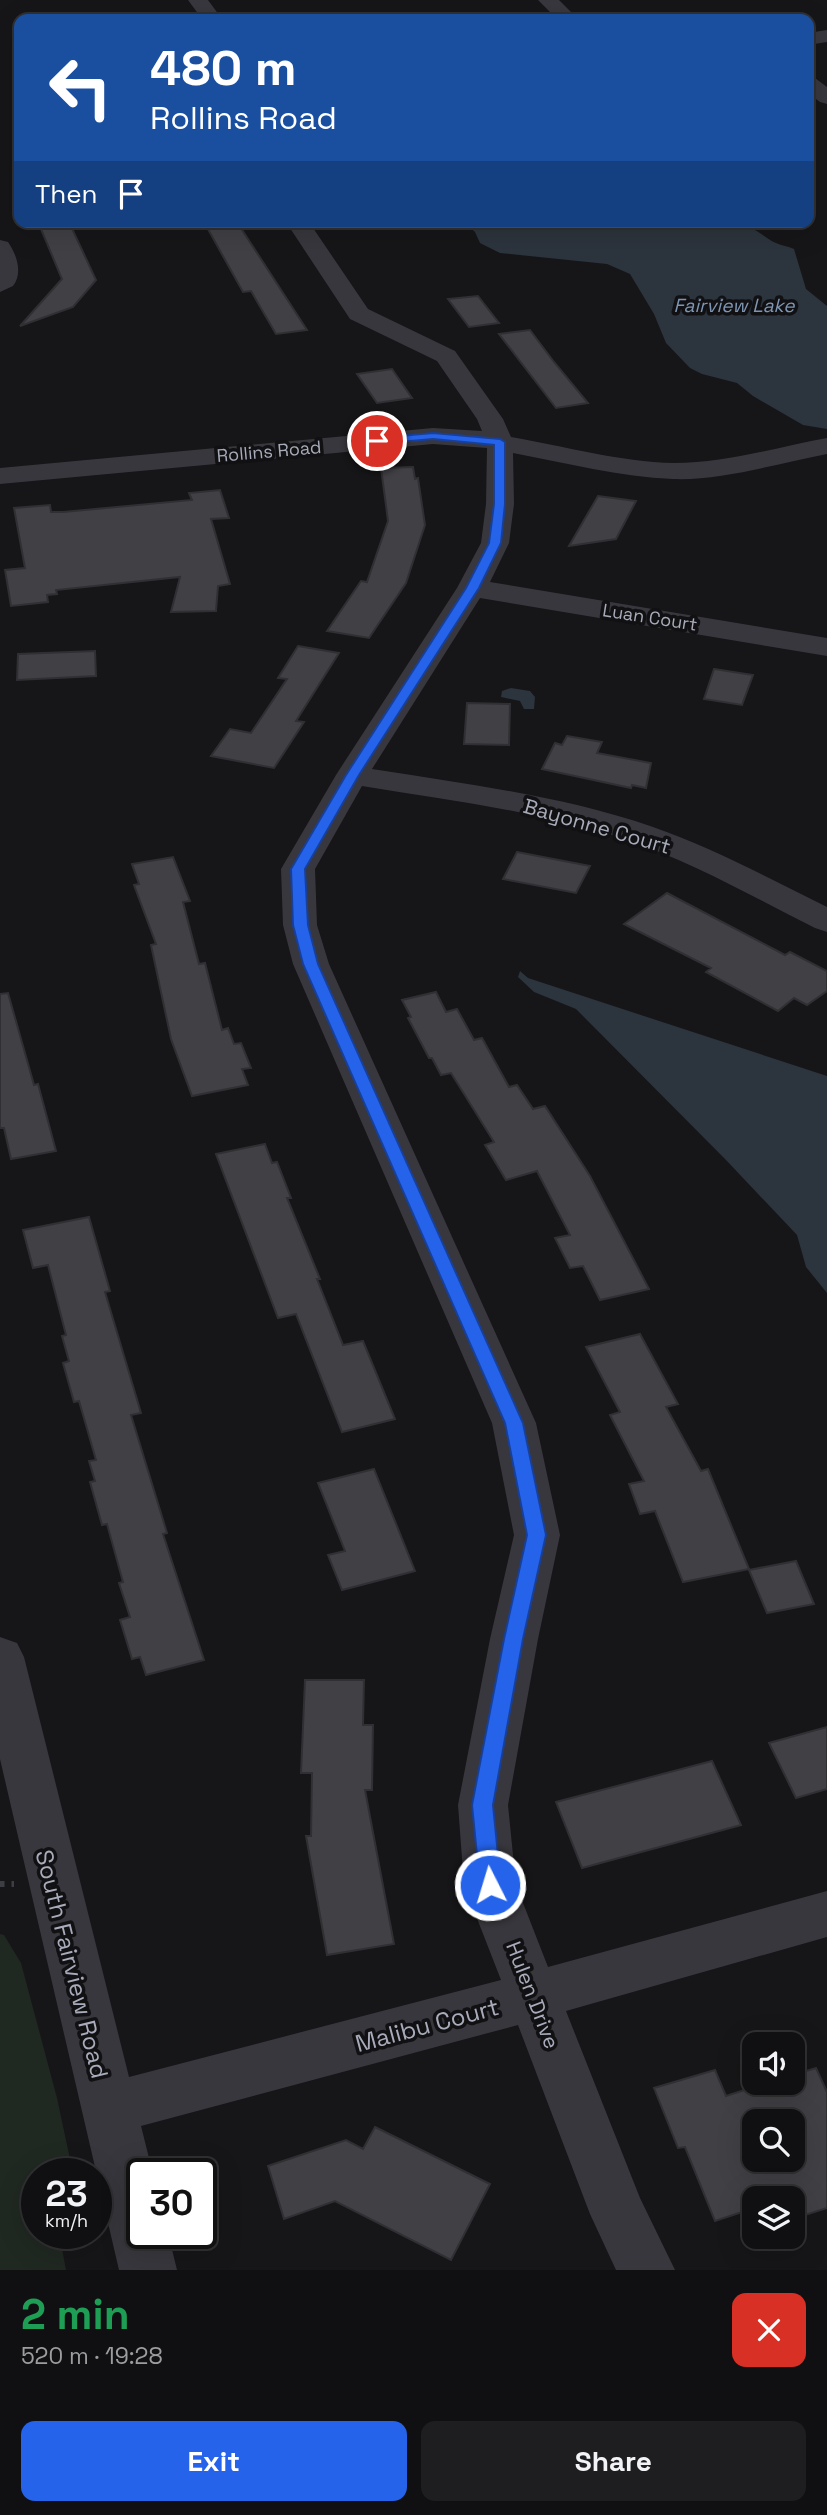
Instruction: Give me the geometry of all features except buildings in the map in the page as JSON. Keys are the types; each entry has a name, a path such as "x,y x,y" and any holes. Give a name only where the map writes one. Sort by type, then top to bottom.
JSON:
{"street":[{"path":"548,0 563,14"},
{"name":"Hulen Drive","path":"301,228 359,314 446,356 491,419 500,442 495,543 472,588 352,775 298,869 300,925 311,964 514,1423 537,1535 514,1639 483,1805 490,1885 618,2214 646,2270"},
{"path":"0,247 8,268 5,281 0,285"},
{"name":"Rollins Road","path":"0,476 433,436 500,442 634,467 674,471 720,466 827,446"},
{"path":"0,500 198,481 213,473 209,457"},
{"name":"Luan Court","path":"472,588 827,647"},
{"name":"Bayonne Court","path":"352,775 536,806 638,833 695,854 827,921"},
{"name":"South Fairview Road","path":"0,1657 148,2270"},
{"name":"Malibu Court","path":"107,2109 534,1996 827,1914"}],"shaded area":[{"path":"0,1934 4,1935 21,1963 57,2098 70,2158 21,2158 21,2249 62,2249 66,2270 0,2270"}],"water":[{"name":"Fairview Lake","path":"471,228 748,228 794,249 806,289 827,306 827,429 803,425 753,396 737,383 690,368 666,343 654,314 630,274 607,264 500,253 480,243"},
{"path":"511,688 530,691 535,697 534,709 524,709 520,701 501,697 502,691"},
{"path":"520,971 528,978 827,1076 827,1293 806,1267 797,1235 726,1160 576,1009 534,992 518,977"}],"route":[{"path":"377,441 433,436 500,442 495,543 472,588 352,775 298,869 300,925 311,964 514,1423 537,1535 514,1639 483,1805 490,1885"}]}
